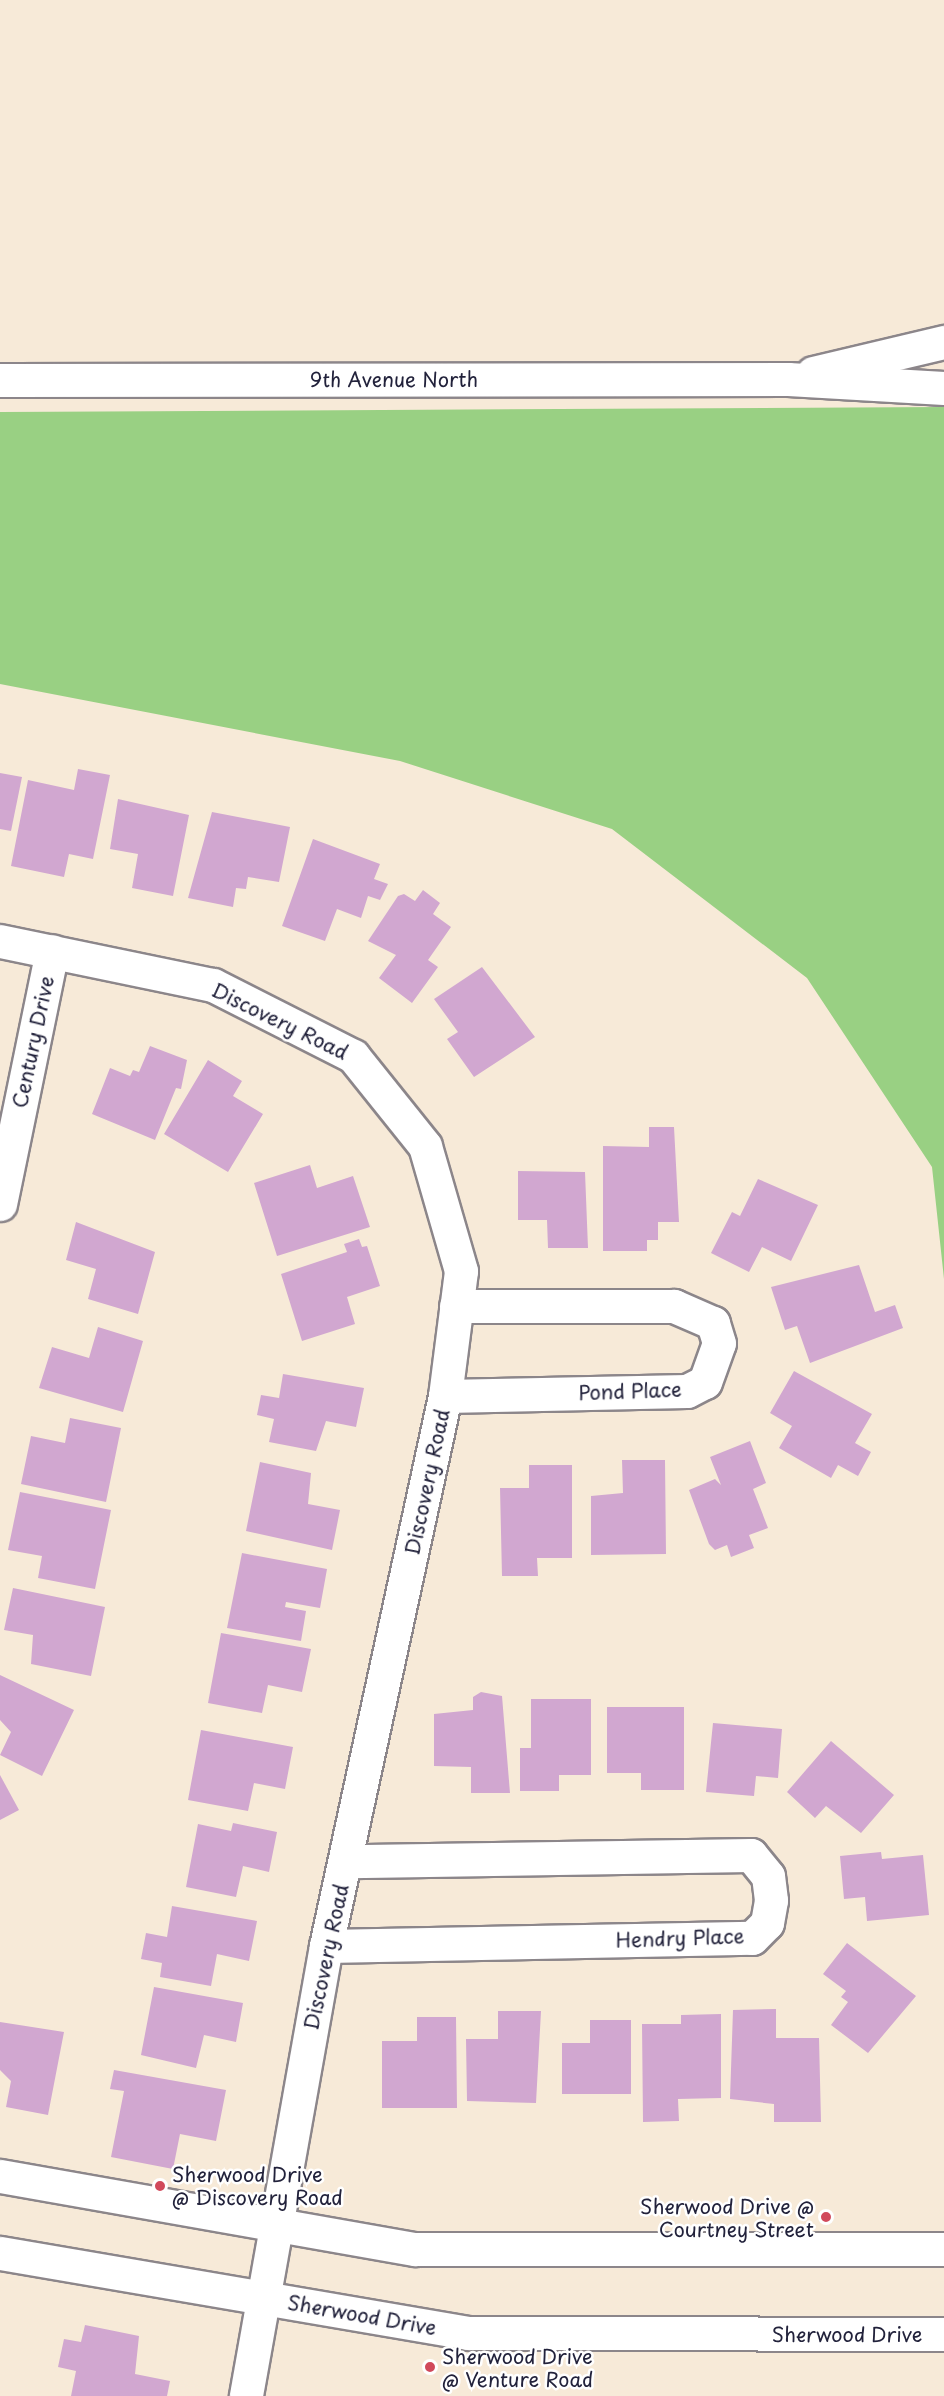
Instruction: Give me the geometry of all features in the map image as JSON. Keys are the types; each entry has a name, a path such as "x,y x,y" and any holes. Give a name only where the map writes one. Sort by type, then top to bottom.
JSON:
{"street":[{"name":"9th Avenue North","path":"788,379 944,342"},
{"name":"9th Avenue North","path":"0,380 788,379 944,388"},
{"name":"Discovery Road","path":"0,941 213,985 353,1056 425,1146 461,1271 445,1396 348,1861 326,1946 274,2225 246,2396"},
{"name":"Century Drive","path":"0,1204 52,951"},
{"name":"Pond Place","path":"445,1396 687,1391 705,1382 719,1342 713,1323 674,1306 456,1306"},
{"name":"Hendry Place","path":"326,1946 752,1938 767,1923 771,1900 768,1876 751,1855 348,1861"},
{"path":"0,2176 415,2249 944,2249"},
{"name":"Sherwood Drive","path":"0,2253 468,2334 944,2334"}],"green space":[{"path":"944,407 944,1279 932,1167 807,978 612,829 400,761 0,684 0,412"}],"building":[{"path":"78,769 110,775 93,859 69,854 64,877 11,866 28,780 74,790"},
{"path":"0,773 22,777 11,831 0,829"},
{"path":"118,799 189,815 173,896 132,888 138,854 110,849"},
{"path":"212,812 290,827 279,882 248,877 246,889 236,888 233,907 188,898"},
{"path":"313,839 380,864 374,879 388,884 380,900 368,896 361,918 337,909 325,941 282,926"},
{"path":"423,890 440,903 433,914 451,927 428,960 438,967 412,1003 379,978 396,955 368,941 398,896 404,894 415,901"},
{"path":"482,967 535,1037 474,1077 447,1039 458,1032 434,999"},
{"path":"150,1046 187,1060 181,1089 176,1088 155,1140 92,1114 110,1068 130,1076 133,1070 139,1072"},
{"path":"208,1060 242,1081 233,1096 263,1114 228,1172 164,1134"},
{"path":"649,1127 674,1127 679,1222 658,1222 658,1240 647,1240 647,1251 603,1251 603,1146 649,1147"},
{"path":"310,1165 317,1188 353,1176 370,1227 277,1256 254,1183"},
{"path":"518,1171 585,1172 588,1248 548,1248 547,1220 518,1220"},
{"path":"758,1179 818,1205 791,1261 762,1247 749,1272 711,1253 732,1212 740,1216"},
{"path":"76,1222 155,1252 138,1314 88,1299 96,1269 66,1260"},
{"path":"359,1239 362,1247 367,1246 380,1286 347,1297 355,1324 302,1341 281,1274 347,1252 344,1244"},
{"path":"859,1265 875,1312 895,1305 903,1328 810,1363 797,1326 785,1330 771,1287"},
{"path":"98,1327 143,1341 123,1412 39,1388 52,1347 89,1358"},
{"path":"794,1371 872,1414 855,1443 871,1452 858,1476 838,1465 831,1478 779,1448 792,1426 770,1413"},
{"path":"283,1374 364,1388 356,1427 326,1421 316,1451 269,1442 274,1419 257,1415 261,1395 279,1398"},
{"path":"70,1418 121,1428 106,1502 21,1484 31,1436 65,1443"},
{"path":"750,1441 766,1483 753,1489 768,1528 749,1535 754,1548 731,1557 727,1545 715,1550 709,1544 689,1490 715,1479 721,1485 710,1457"},
{"path":"622,1460 665,1460 666,1554 591,1555 591,1496 623,1493"},
{"path":"260,1462 311,1473 308,1504 340,1510 332,1550 246,1531"},
{"path":"529,1465 572,1465 572,1558 537,1558 538,1576 502,1576 500,1488 529,1488"},
{"path":"20,1492 111,1510 95,1589 38,1578 42,1556 8,1550"},
{"path":"242,1553 327,1569 320,1608 286,1602 285,1607 306,1611 301,1641 227,1628"},
{"path":"13,1588 105,1607 91,1676 31,1664 33,1635 4,1630"},
{"path":"221,1633 311,1649 302,1692 268,1685 262,1713 208,1703"},
{"path":"0,1675 74,1710 42,1776 0,1755 11,1732 0,1720"},
{"path":"481,1692 502,1696 510,1793 471,1793 471,1767 434,1766 434,1714 473,1710 473,1697"},
{"path":"531,1699 591,1699 591,1775 559,1775 559,1791 520,1791 520,1748 531,1748"},
{"path":"607,1707 684,1707 684,1790 641,1790 641,1773 607,1773"},
{"path":"713,1723 782,1729 778,1778 756,1776 754,1796 706,1792"},
{"path":"201,1730 293,1747 285,1789 254,1783 248,1811 188,1800"},
{"path":"831,1741 894,1795 861,1833 826,1806 815,1818 787,1792"},
{"path":"0,1775 19,1810 0,1820"},
{"path":"233,1823 277,1832 269,1872 243,1866 236,1897 186,1887 198,1824 231,1831"},
{"path":"881,1852 882,1859 923,1855 929,1915 867,1921 865,1897 844,1899 840,1856"},
{"path":"172,1906 257,1921 249,1961 217,1954 211,1986 160,1977 162,1963 141,1959 146,1933 167,1937"},
{"path":"847,1943 916,1996 868,2053 831,2025 848,2002 841,1997 846,1991 823,1974"},
{"path":"154,1987 243,2003 236,2042 204,2035 196,2068 141,2055"},
{"path":"776,2009 776,2038 819,2038 821,2122 774,2122 774,2104 730,2099 733,2010"},
{"path":"498,2011 541,2011 536,2103 467,2101 466,2039 498,2039"},
{"path":"721,2014 721,2098 678,2099 679,2121 643,2122 642,2024 681,2024 681,2015"},
{"path":"417,2017 456,2017 457,2108 382,2108 382,2041 417,2041"},
{"path":"590,2020 631,2020 631,2094 562,2094 562,2043 590,2043"},
{"path":"0,2022 64,2032 48,2115 6,2107 11,2081 0,2070"},
{"path":"114,2070 226,2090 216,2141 180,2134 173,2169 111,2157 124,2091 110,2089"},
{"path":"85,2325 139,2336 135,2374 170,2381 167,2396 71,2396 76,2371 58,2367 64,2339 81,2342"}],"place":[{"name":"Sherwood Drive @ Discovery Road","path":"160,2186"},
{"name":"Sherwood Drive @ Courtney Street","path":"826,2217"},
{"name":"Sherwood Drive @ Venture Road","path":"430,2367"}]}
